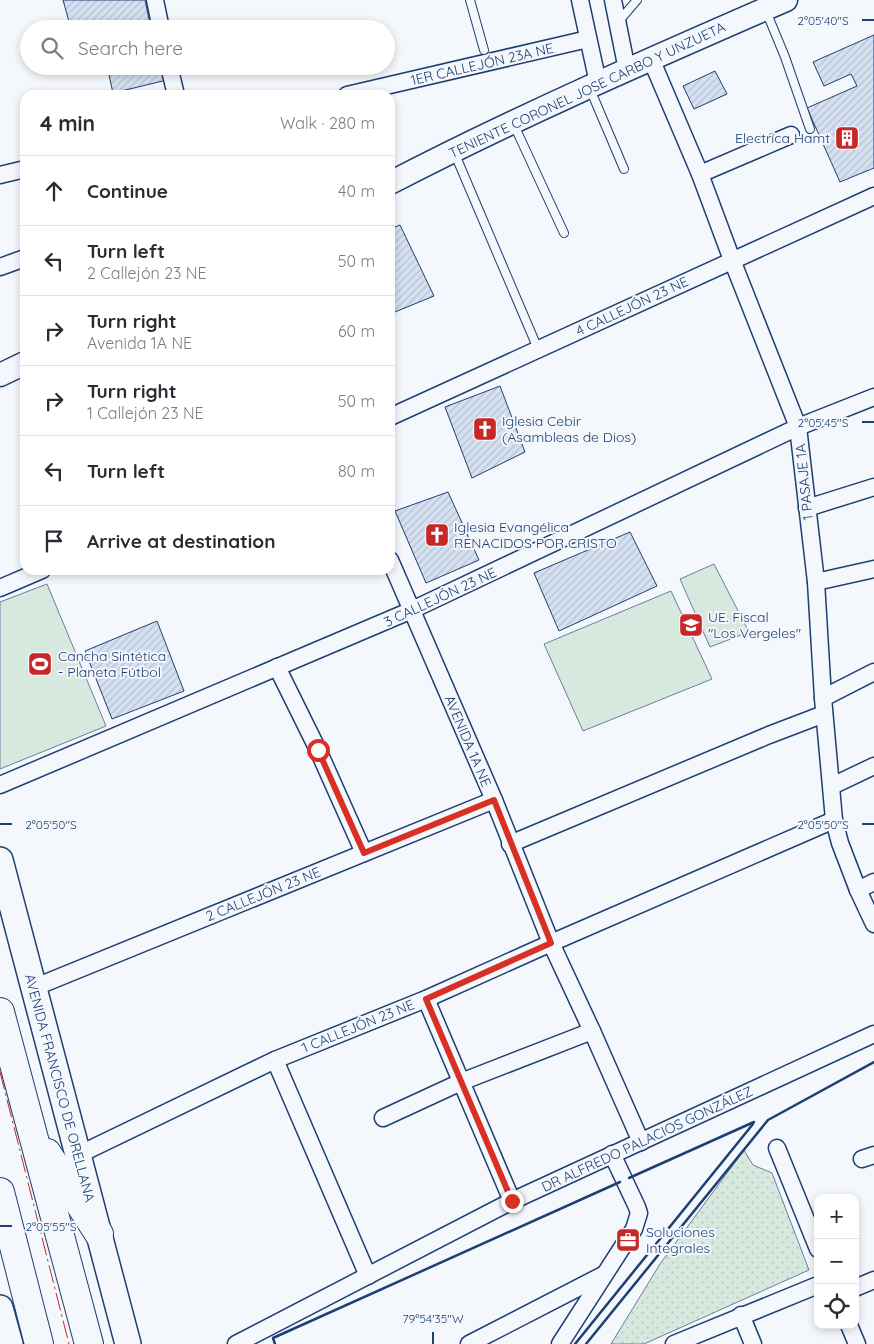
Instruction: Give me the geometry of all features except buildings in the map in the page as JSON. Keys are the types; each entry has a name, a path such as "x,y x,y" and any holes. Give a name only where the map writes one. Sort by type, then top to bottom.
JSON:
{"highway":[{"path":"0,1012 89,1344"},
{"path":"29,1121 61,1176 99,1234"},
{"path":"0,1192 39,1344"}],"main road":[{"name":"AVENIDA FRANCISCO DE ORELLANA","path":"0,860 128,1344"},
{"path":"0,1308 10,1344"}],"street":[{"path":"155,0 159,20"},
{"path":"580,0 588,39 594,85"},
{"path":"613,0 627,70"},
{"name":"TENIENTE CORONEL JOSE CARBO Y UNZUETA","path":"395,180 453,150 651,59 786,0"},
{"name":"1ER CALLEJÓN 23A NE","path":"369,90 588,39"},
{"name":"1 PASAJE 1A","path":"651,59 700,174 798,427 816,582 822,698 834,820 840,843 858,890 874,924"},
{"path":"171,75 175,90"},
{"path":"700,174 791,136"},
{"path":"0,175 20,170"},
{"name":"4 CALLEJÓN 23 NE","path":"395,415 874,196"},
{"path":"0,266 20,260"},
{"path":"0,375 20,365"},
{"name":"3 CALLEJÓN 23 NE","path":"0,785 412,610 798,427 874,397"},
{"path":"807,508 874,487"},
{"path":"816,582 874,569"},
{"name":"AVENIDA 1A NE","path":"395,571 494,800 551,943 592,1031 640,1142"},
{"path":"0,588 30,575"},
{"path":"278,667 364,853"},
{"path":"822,698 874,672"},
{"path":"510,844 769,735 824,714"},
{"path":"832,786 874,766"},
{"name":"2 CALLEJÓN 23 NE","path":"34,988 494,800"},
{"name":"1 CALLEJÓN 23 NE","path":"78,1155 274,1060 426,999 834,820"},
{"path":"858,890 874,882"},
{"path":"426,999 512,1201"},
{"path":"383,1118 461,1082 592,1031"},
{"name":"DR ALFREDO PALACIOS GONZÁLEZ","path":"236,1344 512,1201 874,1034"},
{"path":"274,1060 368,1276"},
{"path":"777,1148 814,1240"},
{"path":"560,1344 634,1228 638,1213 637,1206 612,1154"},
{"path":"469,1344 603,1275"},
{"path":"859,1286 874,1280"},
{"path":"674,1344 814,1287"},
{"path":"741,1315 753,1344"},
{"path":"851,1329 857,1344"}],"lane":[{"path":"470,0 484,50"},
{"path":"617,22 637,0"},
{"path":"766,9 810,129"},
{"path":"594,85 624,169"},
{"path":"514,123 564,233"},
{"path":"453,150 538,349"}],"shaded area":[{"path":"714,564 749,632 710,647 680,579"},
{"name":"Cancha Sintética - Planeta Fútbol","path":"47,584 106,726 0,769 0,602"},
{"path":"671,591 712,679 583,731 544,644"},
{"path":"744,1150 753,1165 772,1173 809,1270 644,1344 611,1344 660,1264"}],"wall":[{"path":"586,1344 768,1120 874,1062"},
{"path":"629,1178 754,1122"},
{"path":"575,1344 753,1124"},
{"path":"275,1344 273,1338 620,1182"}],"power":[{"path":"0,1072 69,1344"}],"place":[{"name":"Electríca Hamt","path":"847,138"},
{"name":"Iglesia Cebir (Asambleas de Dios)","path":"485,429"},
{"name":"Iglesia Evangélica RENACIDOS POR CRISTO","path":"437,535"},
{"name":"UE. Fiscal \"Los Vergeles\"","path":"691,625"},
{"name":"Cancha Sintética - Planeta Fútbol","path":"40,664"},
{"name":"Soluciones Integrales","path":"628,1240"}],"route":[{"path":"318,750 364,853 494,800 551,943 426,999 512,1201"}]}
